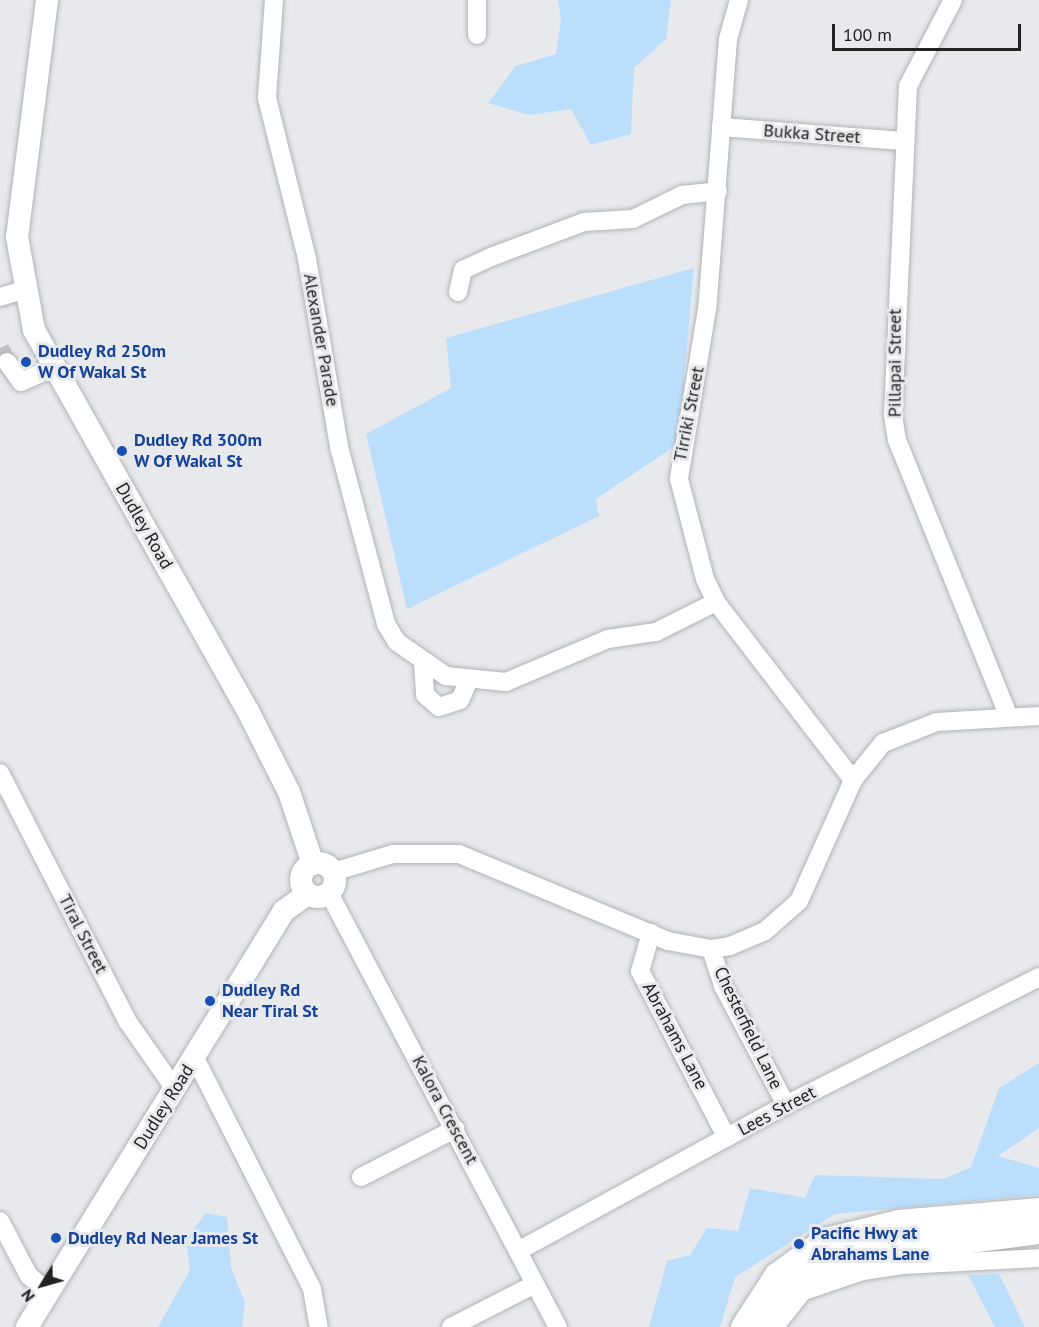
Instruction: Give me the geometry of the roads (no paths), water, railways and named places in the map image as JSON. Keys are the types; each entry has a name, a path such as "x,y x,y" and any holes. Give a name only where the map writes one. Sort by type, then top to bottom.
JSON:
{"highway":[{"path":"744,1327 777,1276 825,1240 898,1222 1039,1211"},
{"path":"768,1327 790,1295 824,1265 863,1250 1039,1230"}],"main road":[{"name":"Dudley Road","path":"27,1327 284,911 320,881 289,792 248,711 53,368 23,290 17,237 21,178 47,0"}],"street":[{"name":"Alexander Parade","path":"274,0 267,98 313,289 339,447 386,624 397,642 423,664 468,682 520,678 608,639 656,632 716,602"},
{"path":"477,0 477,35"},
{"name":"Tirriki Street","path":"739,0 728,39 707,309 678,470 705,579 716,602 853,780"},
{"name":"Pillapai Street","path":"953,0 908,86 903,141 892,415 897,440 1009,717"},
{"name":"Bukka Street","path":"721,127 903,141"},
{"path":"458,291 463,270 491,257 584,222 633,219 682,195 717,192"},
{"path":"0,297 23,290"},
{"path":"7,362 21,382 53,368"},
{"path":"423,664 425,695 439,707 460,700 468,682"},
{"path":"320,881 393,854 459,854 651,933 711,949 748,940 799,901 853,780 883,744 909,730 944,721 1039,716"},
{"name":"Tiral Street","path":"0,773 128,1022 175,1089"},
{"name":"Kalora Crescent","path":"320,881 455,1129 558,1327"},
{"name":"Abrahams Lane","path":"651,933 640,971 728,1138"},
{"name":"Chesterfield Lane","path":"711,949 723,986 786,1106"},
{"name":"Lees Street","path":"518,1251 786,1106 1039,977"},
{"path":"195,1058 312,1289 319,1327"},
{"path":"361,1177 455,1129"},
{"path":"0,1221 29,1276 48,1292"},
{"path":"790,1295 863,1271 903,1265 1039,1258"},
{"path":"451,1327 536,1284"}],"tunnel":[{"path":"0,348 7,362"}],"place":[{"name":"Dudley Rd 250m W Of Wakal St","path":"26,362"},
{"name":"Dudley Rd 300m W Of Wakal St","path":"122,451"},
{"name":"Dudley Rd Near Tiral St","path":"210,1001"},
{"name":"Dudley Rd Near James St","path":"56,1238"},
{"name":"Pacific Hwy at Abrahams Lane","path":"799,1244"}]}
